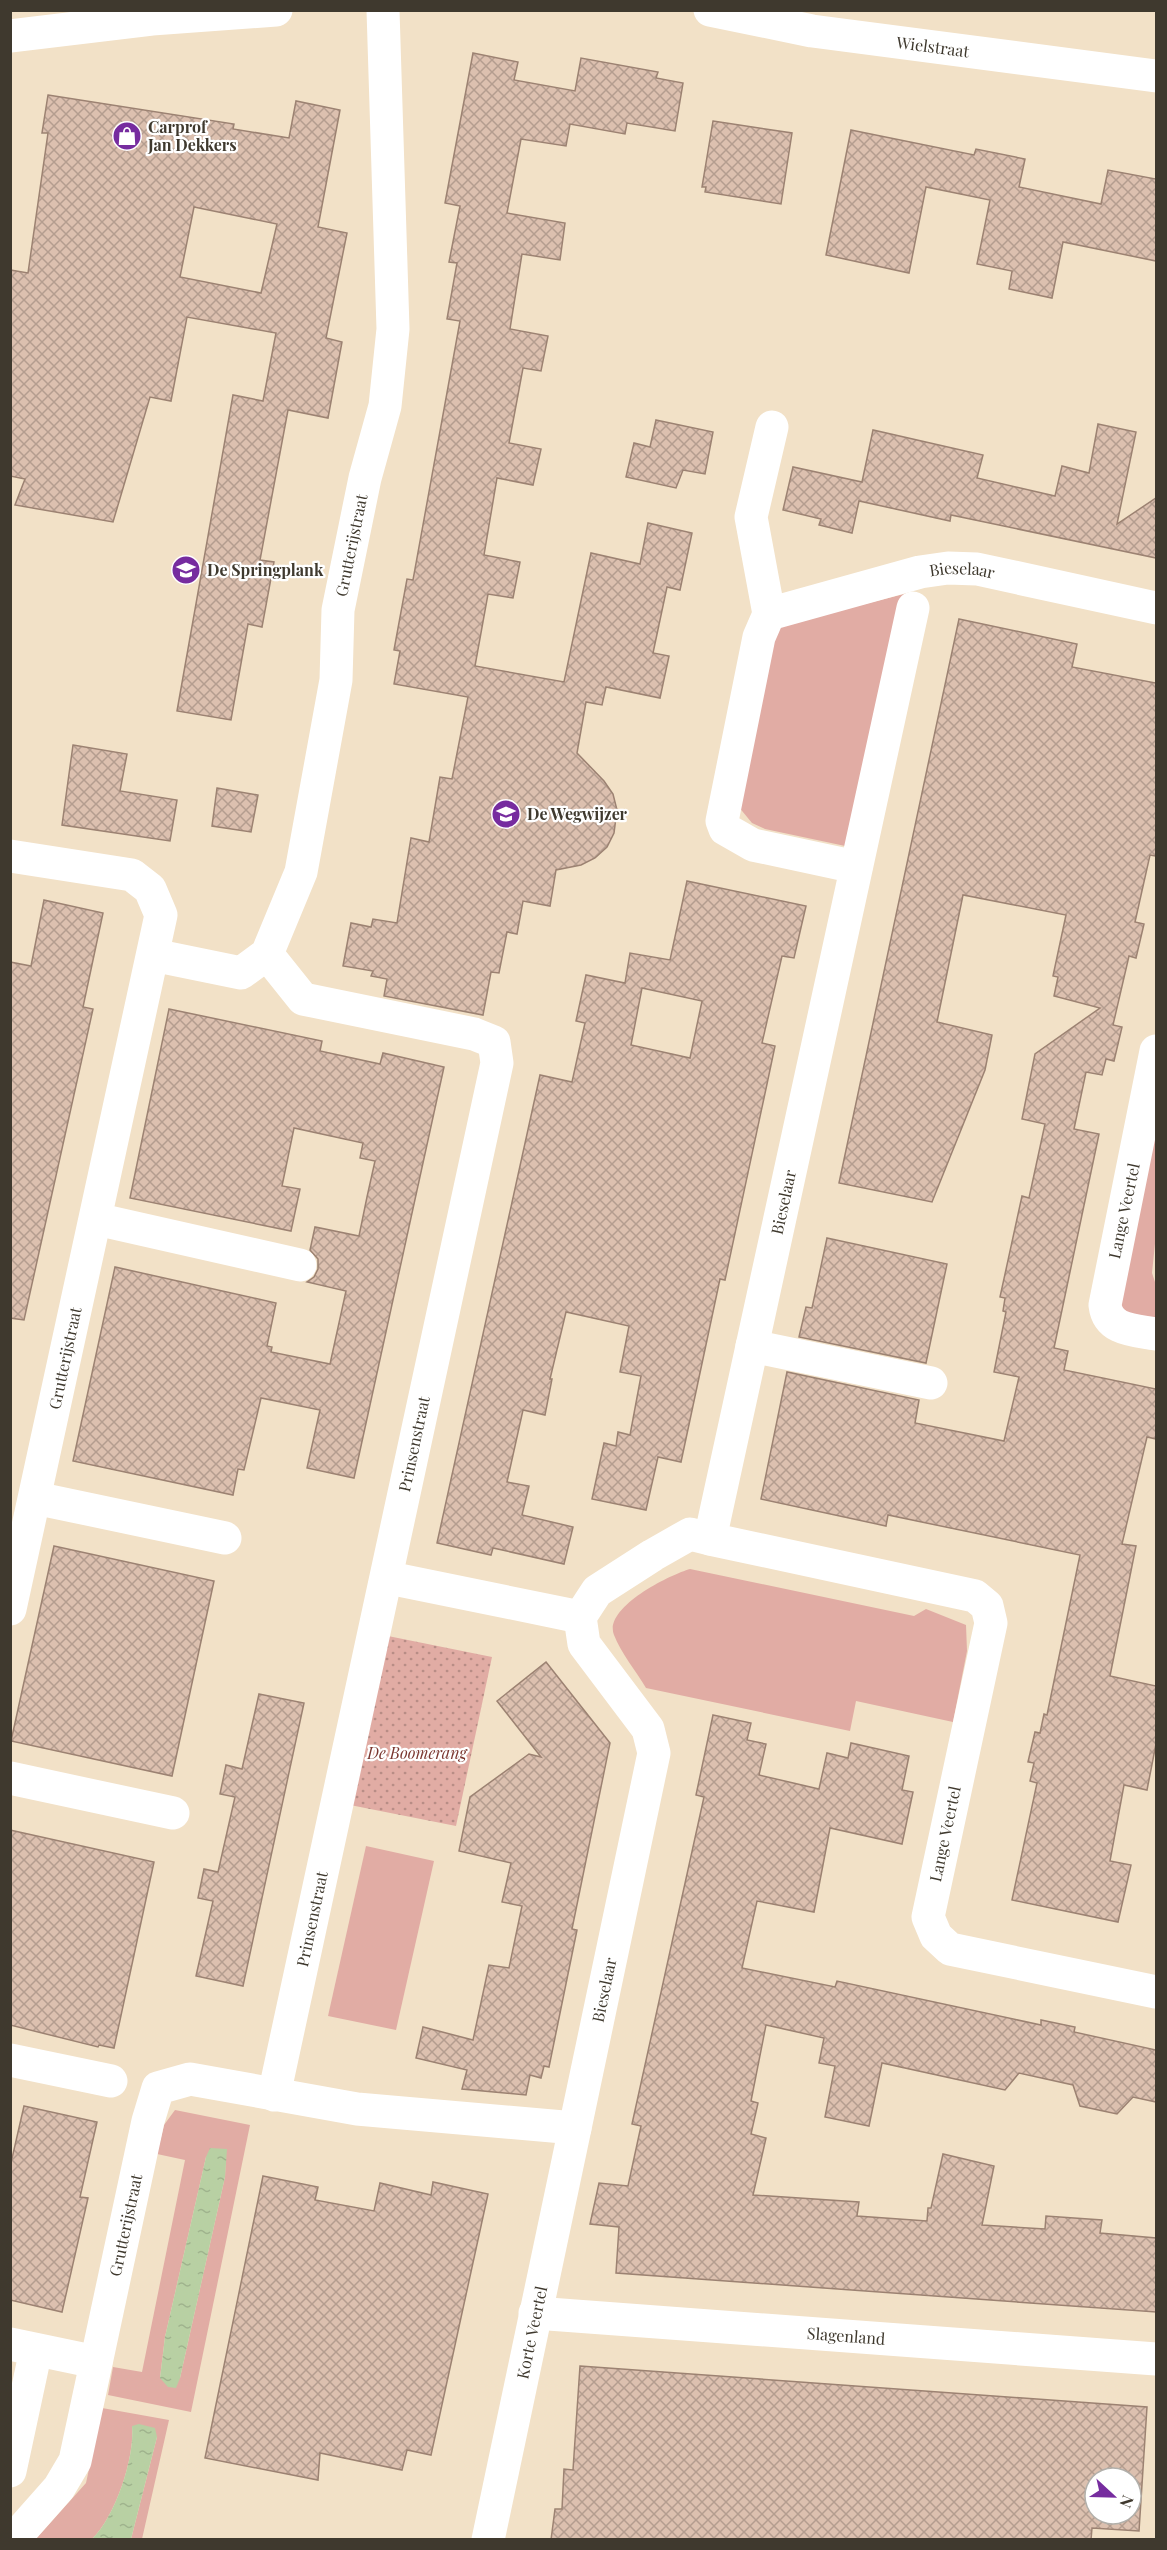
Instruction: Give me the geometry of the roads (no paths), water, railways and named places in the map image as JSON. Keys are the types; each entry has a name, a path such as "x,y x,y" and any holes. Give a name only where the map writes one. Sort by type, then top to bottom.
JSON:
{"street":[{"path":"10,36 152,15 276,10"},
{"name":"Grutterijstraat","path":"267,954 301,872 336,680 338,610 365,478 385,406 393,329 383,10"},
{"name":"Wielstraat","path":"711,11 812,31 1156,75"},
{"path":"772,427 751,517 769,614 759,637 722,820 725,829 753,845 856,867"},
{"name":"Bieselaar","path":"769,614 920,572 948,568 977,569 1156,608"},
{"name":"Bieselaar","path":"710,1539 913,608"},
{"name":"Grutterijstraat","path":"10,856 132,875 150,889 161,915 10,1609"},
{"path":"153,955 241,973 267,954"},
{"name":"Prinsenstraat","path":"267,954 303,999 474,1034 494,1042 497,1063 273,2095"},
{"name":"Lange Veertel","path":"1156,1051 1105,1305 1106,1316 1117,1326 1156,1334"},
{"path":"96,1219 300,1265"},
{"path":"752,1346 931,1383"},
{"path":"35,1497 225,1538"},
{"path":"399,1580 580,1617 597,1592 653,1555 690,1534 710,1539"},
{"name":"Lange Veertel","path":"710,1539 975,1596 987,1606 991,1623 928,1917 936,1936 950,1948 1156,1992"},
{"name":"Bieselaar","path":"575,2128 654,1753 648,1729 584,1644 580,1617"},
{"path":"10,1778 173,1813"},
{"path":"10,2060 111,2081"},
{"name":"Grutterijstraat","path":"13,2540 59,2488 75,2461 148,2121 158,2088 190,2079 273,2095"},
{"path":"273,2095 357,2109 575,2128"},
{"name":"Korte Veertel","path":"488,2540 575,2128"},
{"name":"Slagenland","path":"535,2313 1156,2359"},
{"path":"10,2471 23,2347 96,2362"}],"water":[{"path":"210,2148 227,2149 225,2177 180,2378 176,2388 168,2387 160,2378 165,2337 206,2157"},
{"path":"139,2424 155,2428 157,2437 131,2539 92,2539 116,2502 127,2470 132,2426"}],"place":[{"name":"Carprof Jan Dekkers","path":"127,136"},
{"name":"De Springplank","path":"186,570"},
{"name":"De Wegwijzer","path":"506,814"}],"park label":[{"name":"De Boomerang","path":"417,1753"}]}
